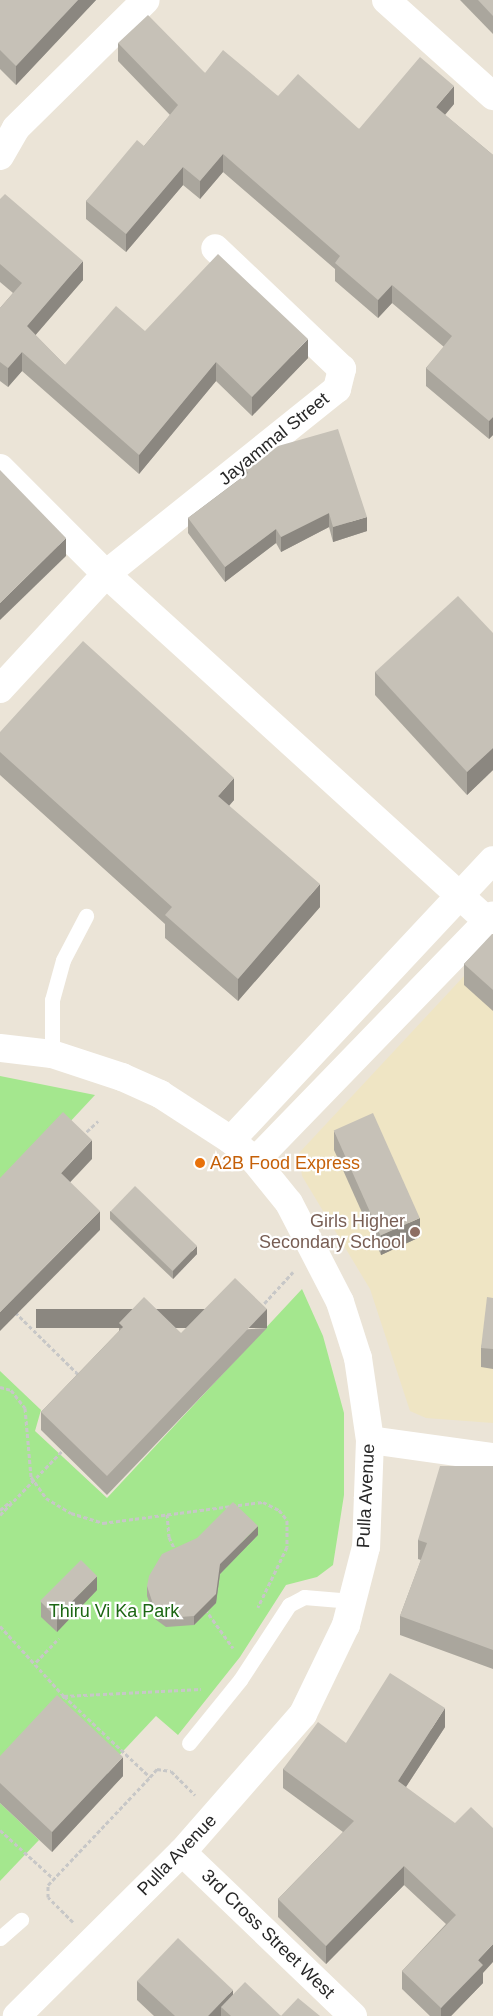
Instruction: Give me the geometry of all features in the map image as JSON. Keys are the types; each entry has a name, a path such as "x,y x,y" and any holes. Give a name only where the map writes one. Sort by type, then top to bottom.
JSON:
{"street":[{"path":"0,156 16,128 146,0"},
{"path":"386,0 493,96"},
{"name":"Jayammal Street","path":"106,574 336,389 342,369 215,248"},
{"path":"0,468 106,574 460,896 491,921 255,1161"},
{"path":"0,689 106,574"},
{"path":"231,1140 493,860"},
{"name":"Pulla Avenue","path":"0,1048 52,1054 89,1064 160,1094 231,1140 255,1161 289,1203 340,1302 358,1358 370,1440 366,1546 352,1600 324,1677 303,1714 182,1852 17,2016"},
{"path":"370,1440 493,1457"},
{"name":"3rd Cross Street West","path":"182,1852 353,2016"}],"lane":[{"path":"52,1054 52,1000 63,960 86,916"},
{"path":"188,1743 240,1680 289,1605 304,1597 352,1600"},
{"path":"0,1938 21,1920"}],"path":[{"path":"75,1143 98,1121"},
{"path":"253,1315 296,1268 301,1276"},
{"path":"10,1308 88,1383"},
{"path":"0,1387 11,1390 25,1408 26,1448 34,1482 46,1498 71,1514 103,1523 263,1502 279,1510 287,1520 287,1547 253,1616"},
{"path":"0,1515 68,1445"},
{"path":"0,1510 34,1482"},
{"path":"167,1514 169,1537 181,1561"},
{"path":"202,1602 234,1649"},
{"path":"0,1626 36,1662 64,1696 150,1777"},
{"path":"36,1662 59,1638"},
{"path":"229,1656 239,1641"},
{"path":"51,1710 64,1696 196,1692 209,1685"},
{"path":"93,1941 48,1897 48,1885 157,1769 171,1771 216,1814"},
{"path":"0,1830 54,1879"}],"shaded area":[{"name":"Girls Higher Secondary School","path":"493,960 493,1423 426,1418 410,1411 370,1289 302,1176 299,1153 478,961"}],"green space":[{"path":"0,1076 95,1095 0,1197"},
{"name":"Thiru Vi Ka Park","path":"302,1289 323,1336 344,1413 344,1495 333,1565 317,1577 286,1585 240,1657 178,1735 156,1716 111,1764 0,1775 0,1371 41,1410 35,1431 107,1498"},
{"path":"0,1803 39,1840 0,1881"}],"building":[{"path":"0,0 78,0 16,66 0,50"},
{"path":"478,0 493,0 493,16"},
{"path":"148,15 205,73 223,50 278,96 298,74 359,129 420,57 454,86 436,107 493,155 493,417 489,421 426,368 452,336 392,285 378,300 335,263 340,256 223,154 200,181 183,167 126,234 86,201 137,140 144,146 178,105 118,43"},
{"path":"5,194 83,261 27,326 65,365 116,306 145,331 218,254 308,339 252,397 216,362 139,455 22,352 8,368 0,362 0,308 22,283 0,264 0,199"},
{"path":"338,429 367,517 333,527 329,513 281,537 276,529 225,567 188,518 248,473 245,468 271,448"},
{"path":"0,470 66,538 0,603"},
{"path":"458,596 493,633 493,748 467,772 375,672"},
{"path":"83,641 234,778 218,796 320,884 238,979 165,915 172,907 0,752 0,732"},
{"path":"493,934 493,990 464,964"},
{"path":"63,1112 92,1140 61,1173 100,1211 0,1312 0,1178"},
{"path":"373,1113 420,1218 380,1236 334,1130"},
{"path":"135,1186 197,1246 173,1271 111,1211"},
{"path":"235,1278 267,1309 107,1476 41,1412 123,1327 119,1323 144,1297 181,1333"},
{"path":"487,1297 493,1298 493,1349 481,1348"},
{"path":"440,1466 493,1466 493,1650 400,1616 427,1543 418,1540"},
{"path":"233,1502 258,1526 220,1564 216,1594 194,1616 166,1618 155,1610 147,1586 149,1576 162,1554 197,1538"},
{"path":"81,1560 97,1576 56,1617 40,1601"},
{"path":"390,1673 445,1708 398,1781 455,1823 471,1807 493,1828 493,1944 478,1960 483,1965 441,2008 402,1971 456,1915 404,1866 326,1946 278,1899 354,1821 283,1769 318,1722 346,1743"},
{"path":"57,1695 123,1757 52,1832 0,1783 0,1756"},
{"path":"178,1938 233,1990 208,2016 175,2016 137,1981"},
{"path":"245,1982 281,2016 231,2016 221,2007"},
{"path":"298,1998 320,2016 281,2016"}],"place":[{"name":"A2B Food Express","path":"200,1163"},
{"name":"Girls Higher Secondary School","path":"415,1232"}]}
